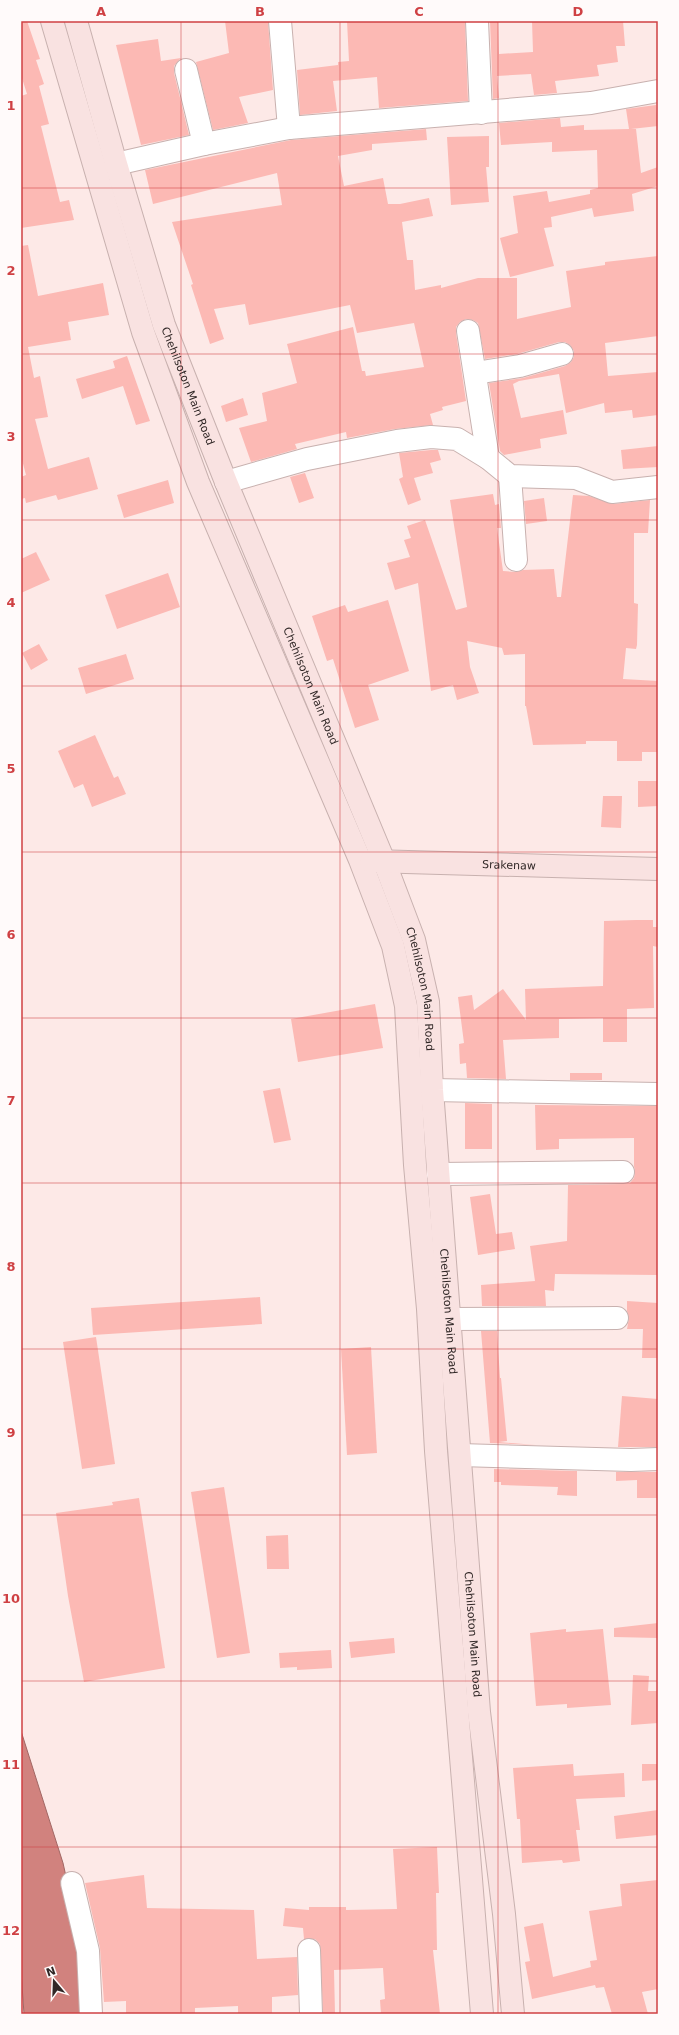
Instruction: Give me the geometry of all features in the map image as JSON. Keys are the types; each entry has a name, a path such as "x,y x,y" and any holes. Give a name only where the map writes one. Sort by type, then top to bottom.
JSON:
{"main road":[{"name":"Chehilsoton Main Road","path":"52,21 142,332 198,482 360,860 393,946 406,1006 415,1165 428,1309 436,1451 468,1864 482,2014"},
{"name":"Chehilsoton Main Road","path":"76,21 116,164 164,325 226,482 384,861 414,940 428,1002 438,1174 479,1712 513,2014"},
{"name":"Srakenaw","path":"360,860 658,869"},
{"path":"468,1864 497,1863"}],"street":[{"path":"280,21 289,128"},
{"path":"477,21 481,113"},
{"path":"186,70 204,144"},
{"path":"116,164 204,144 289,128 591,103 658,91"},
{"path":"468,331 488,458"},
{"path":"475,373 520,366 562,354"},
{"path":"226,482 308,459 397,441 431,437 457,438 488,458 510,476 576,478 612,492 658,487"},
{"path":"510,476 516,560"},
{"path":"432,1090 658,1094"},
{"path":"438,1174 623,1172"},
{"path":"450,1319 616,1318"},
{"path":"460,1455 631,1460 658,1459"},
{"path":"72,1883 88,1952 92,2014"},
{"path":"309,1950 311,2014"}],"shaded area":[{"path":"21,1731 63,1863 73,1908 85,2014 24,2014 21,1971"}],"building":[{"path":"21,21 27,21 40,59 36,60 44,84 39,86 49,124 41,126 60,202 69,200 74,220 21,228 21,96 27,94 21,75"},
{"path":"225,21 268,21 273,90 239,97 248,123 213,130 196,62 229,53"},
{"path":"347,21 465,21 468,101 379,108 377,77 333,81 337,111 300,115 297,70 338,65 338,62 349,61"},
{"path":"490,21 498,21 499,54 533,52 532,21 623,21 625,46 616,46 618,62 597,65 599,76 555,81 557,93 534,95 531,74 497,76 499,98 493,99"},
{"path":"158,39 161,61 181,58 174,66 174,73 189,135 141,145 116,45"},
{"path":"656,105 658,126 631,129 636,129 641,173 658,167 658,186 632,194 634,211 594,217 592,208 551,217 552,227 544,228 554,266 510,277 500,238 518,233 513,196 547,191 549,202 590,194 590,190 598,188 597,150 552,152 552,142 501,145 499,123 560,118 561,127 584,125 584,130 629,129 626,109"},
{"path":"426,129 427,140 372,144 372,150 338,156 344,186 383,178 388,204 400,204 429,198 433,216 402,222 407,260 413,260 415,290 441,285 441,288 478,278 517,278 517,319 571,307 566,271 605,265 605,262 658,256 658,336 605,343 608,376 658,372 658,415 633,418 632,410 605,413 604,403 566,413 559,374 519,381 513,384 521,418 563,410 567,434 540,439 541,448 504,455 500,451 489,383 523,378 565,366 571,362 574,357 574,351 570,345 565,342 559,342 517,354 485,359 478,323 473,320 466,319 460,322 456,327 456,333 466,401 442,407 443,410 430,414 433,425 395,429 347,438 346,432 295,444 297,449 251,462 239,428 267,421 262,393 297,383 287,344 353,327 362,371 365,371 366,376 424,367 414,323 357,333 350,305 249,325 245,304 214,309 224,339 210,344 191,285 193,284 172,222 282,205 277,173 153,204 145,170 291,140"},
{"path":"489,136 489,167 486,167 489,202 451,205 447,137"},
{"path":"28,245 38,296 103,283 109,315 68,322 71,340 28,347 34,378 40,376 48,417 35,419 48,469 89,457 98,489 58,500 56,495 26,503 25,498 21,499 21,477 26,475 21,456 21,246"},
{"path":"127,356 150,421 136,425 123,386 82,399 76,379 115,368 113,361"},
{"path":"243,398 248,415 226,422 221,406"},
{"path":"658,446 658,467 623,469 621,450"},
{"path":"438,450 441,460 430,463 433,473 414,478 421,500 408,505 399,479 403,477 399,453"},
{"path":"305,473 314,498 299,503 290,477"},
{"path":"168,480 174,503 124,518 117,495"},
{"path":"493,494 495,505 499,504 501,528 497,528 503,571 516,572 523,570 554,569 557,597 561,597 573,495 589,496 613,504 650,500 648,533 634,533 634,603 638,604 637,645 636,649 626,648 623,679 658,681 658,752 642,752 642,761 617,761 617,741 586,741 586,744 533,745 525,706 525,654 504,655 502,648 467,641 470,667 479,693 457,700 453,685 431,691 418,583 395,590 387,563 410,557 404,540 411,538 407,526 425,520 456,610 467,607 450,500"},
{"path":"544,498 547,521 526,524 524,501"},
{"path":"36,552 50,580 21,593 21,559"},
{"path":"168,573 180,607 117,629 105,595"},
{"path":"388,600 409,671 368,685 379,720 355,728 333,659 327,661 312,616 345,605 348,612"},
{"path":"39,644 48,660 31,670 22,653"},
{"path":"126,654 134,679 86,694 78,668"},
{"path":"95,735 114,778 118,776 126,794 92,807 83,784 74,788 58,751"},
{"path":"638,781 658,781 658,806 638,807"},
{"path":"603,796 622,796 621,828 601,827"},
{"path":"653,920 653,927 658,927 658,947 653,946 654,1008 627,1009 627,1042 603,1042 603,1018 559,1019 559,1038 503,1040 506,1079 467,1078 466,1063 460,1064 459,1044 464,1043 458,997 472,995 474,1010 503,989 526,1020 525,989 603,986 604,921"},
{"path":"375,1004 383,1048 298,1062 291,1019"},
{"path":"570,1073 602,1073 602,1080 570,1080"},
{"path":"280,1088 291,1140 274,1143 263,1091"},
{"path":"465,1103 492,1104 492,1149 465,1149"},
{"path":"535,1105 658,1106 658,1275 555,1274 554,1291 545,1290 546,1306 482,1306 481,1285 535,1281 530,1246 567,1241 568,1185 623,1184 630,1183 634,1178 634,1138 559,1139 559,1149 536,1150"},
{"path":"490,1194 496,1234 512,1232 515,1249 478,1255 470,1197"},
{"path":"260,1297 262,1324 93,1335 91,1308"},
{"path":"627,1301 658,1303 658,1358 642,1358 643,1329 627,1329 629,1318"},
{"path":"481,1331 497,1331 500,1378 507,1441 499,1442 536,1445 490,1443"},
{"path":"96,1337 115,1464 82,1469 63,1342"},
{"path":"371,1347 377,1453 347,1455 341,1349"},
{"path":"622,1396 658,1399 658,1447 618,1447"},
{"path":"494,1469 577,1471 577,1496 557,1495 558,1487 501,1485 501,1482 494,1482"},
{"path":"616,1472 658,1472 658,1498 637,1498 637,1480 616,1481"},
{"path":"224,1487 250,1653 217,1658 191,1492"},
{"path":"139,1498 165,1668 84,1682 68,1596 56,1513 113,1505 112,1502"},
{"path":"288,1535 289,1569 267,1569 266,1536"},
{"path":"658,1623 658,1638 614,1637 614,1628"},
{"path":"566,1629 566,1632 603,1629 611,1705 567,1708 567,1704 536,1706 530,1633"},
{"path":"394,1638 395,1653 351,1658 349,1642"},
{"path":"331,1650 332,1668 297,1670 297,1667 280,1668 279,1653"},
{"path":"633,1675 649,1676 648,1691 658,1691 658,1723 631,1725"},
{"path":"573,1764 574,1776 624,1773 625,1797 576,1799 580,1830 576,1830 580,1861 563,1863 562,1860 522,1863 520,1819 517,1819 513,1768"},
{"path":"642,1764 658,1764 658,1780 642,1781"},
{"path":"658,1810 658,1835 616,1839 614,1816"},
{"path":"437,1847 439,1893 436,1893 437,1950 433,1950 440,2014 381,2014 380,2000 385,1999 383,1968 334,1970 335,2014 323,2014 320,1944 315,1939 304,1939 303,1928 283,1926 285,1908 309,1910 309,1907 346,1907 346,1910 397,1909 393,1849"},
{"path":"144,1875 147,1908 254,1910 257,1959 297,1957 298,1995 272,1997 272,2014 238,2014 238,2006 195,2008 195,2014 126,2014 126,2001 104,2002 100,1948 85,1883"},
{"path":"658,1880 658,1989 642,1992 648,2014 612,2014 604,1987 596,1988 595,1985 532,1999 525,1962 530,1961 524,1927 543,1923 553,1977 591,1967 590,1961 597,1960 589,1911 622,1906 620,1884"}]}
